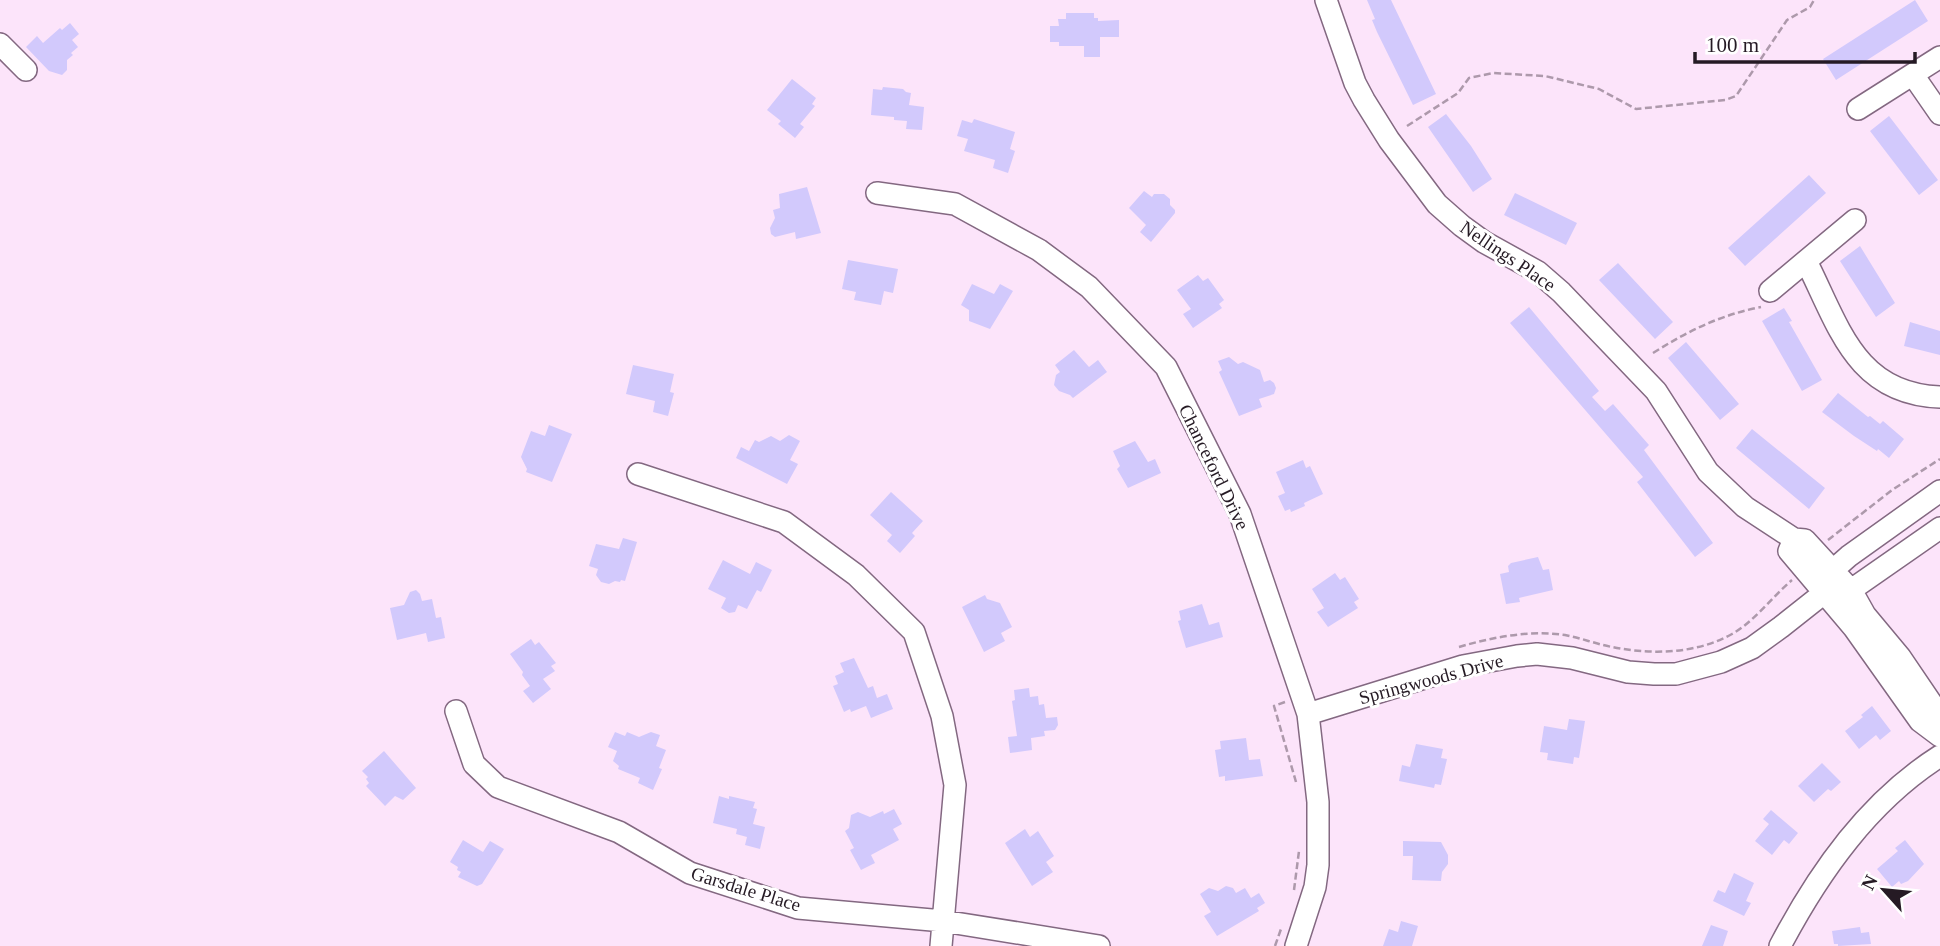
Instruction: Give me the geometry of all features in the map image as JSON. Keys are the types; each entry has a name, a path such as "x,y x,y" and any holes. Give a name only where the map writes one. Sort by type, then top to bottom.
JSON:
{"street":[{"name":"Nellings Place","path":"1326,0 1355,83 1364,100 1389,140 1437,204 1484,242 1538,272 1561,292 1656,391 1708,472 1745,507 1794,539 1805,540 1851,590 1865,615 1900,657 1940,716"},
{"path":"0,44 26,70"},
{"path":"1858,109 1940,57"},
{"path":"1913,75 1940,114"},
{"name":"Chanceford Drive","path":"877,193 955,204 1039,250 1089,287 1166,367 1240,514 1308,714 1318,802 1318,865 1315,887 1296,946"},
{"path":"1768,299 1806,261 1855,220"},
{"path":"1806,261 1852,352 1863,366 1891,387 1940,397"},
{"path":"638,474 784,522 856,575 914,632 942,716 955,785 941,946"},
{"path":"1824,593 1832,571 1940,491"},
{"path":"1824,593 1851,590 1940,528"},
{"path":"1794,539 1789,551 1854,628 1920,721 1940,736"},
{"name":"Springwoods Drive","path":"1308,714 1463,666 1517,656 1537,654 1572,658 1628,672 1676,674 1721,662 1752,648 1824,593"},
{"name":"Garsdale Place","path":"456,711 474,764 498,787 619,832 690,873 799,908 943,921 1098,946"},
{"path":"1780,946 1821,874 1847,841 1901,785 1940,756"}],"path":[{"path":"1407,126 1458,93 1469,78 1493,73 1545,76 1599,89 1636,108 1726,100 1736,96 1787,19 1810,7 1814,0"},
{"path":"1653,353 1691,329 1746,310 1768,299"}],"building":[{"path":"1367,0 1391,0 1436,94 1413,105 1377,32"},
{"path":"1915,0 1928,21 1836,80 1823,59"},
{"path":"1066,13 1094,13 1094,18 1098,18 1098,21 1119,20 1119,37 1100,37 1100,57 1084,57 1084,46 1059,46 1059,42 1050,42 1050,26 1059,26 1058,19 1066,19"},
{"path":"70,23 79,34 72,40 78,47 67,60 67,70 62,75 49,71 26,47 37,36 43,43"},
{"path":"792,79 816,98 812,104 815,106 800,124 804,127 795,138 778,124 781,121 767,110"},
{"path":"883,87 903,89 911,93 909,105 924,107 922,130 906,129 907,121 894,120 894,117 871,115 873,89 882,90"},
{"path":"1446,114 1492,179 1473,192 1428,127"},
{"path":"1889,116 1938,180 1919,195 1870,131"},
{"path":"974,119 1015,132 1010,149 1015,151 1008,173 993,168 995,160 964,151 968,139 957,136 962,120 972,123"},
{"path":"1809,175 1826,193 1745,266 1728,248"},
{"path":"807,187 821,233 796,239 795,232 775,237 770,228 775,218 773,210 780,208 779,194"},
{"path":"1144,191 1152,197 1154,194 1164,194 1170,199 1170,205 1175,210 1151,242 1140,232 1146,225 1129,208"},
{"path":"1515,193 1577,223 1566,245 1504,215"},
{"path":"1860,246 1895,303 1876,317 1840,261"},
{"path":"848,260 898,269 893,293 884,291 881,305 854,300 856,292 842,289"},
{"path":"1618,263 1673,322 1655,339 1599,280"},
{"path":"1198,275 1203,281 1208,278 1224,300 1219,304 1222,308 1193,328 1183,314 1191,309 1177,290"},
{"path":"972,284 994,294 1000,284 1013,291 990,329 969,321 969,310 961,305"},
{"path":"1529,307 1599,391 1592,397 1605,411 1613,404 1649,445 1644,450 1713,543 1695,557 1637,482 1643,477 1510,323"},
{"path":"1784,308 1792,321 1789,322 1822,380 1802,391 1762,321"},
{"path":"1910,322 1940,331 1940,355 1904,346"},
{"path":"1686,342 1739,404 1720,420 1668,358"},
{"path":"1074,350 1089,367 1098,360 1107,372 1073,398 1059,391 1054,385 1056,375 1060,372 1055,365"},
{"path":"1229,357 1238,364 1243,362 1260,370 1264,382 1270,380 1274,383 1274,394 1259,399 1262,407 1239,416 1219,372 1222,370 1218,361"},
{"path":"633,365 674,374 670,392 674,393 668,416 653,412 655,401 626,394"},
{"path":"1838,393 1868,417 1880,424 1883,421 1904,439 1889,458 1822,412"},
{"path":"549,425 572,434 552,482 526,472 521,457 531,431 545,436"},
{"path":"1752,429 1825,488 1809,509 1736,448"},
{"path":"789,435 800,441 790,460 798,464 787,484 736,458 741,447 749,451 755,440 759,442 771,436 780,441"},
{"path":"1135,441 1148,462 1155,459 1161,473 1128,488 1117,469 1120,466 1113,451"},
{"path":"1303,460 1306,468 1310,466 1323,494 1304,503 1305,506 1291,512 1290,509 1285,511 1278,496 1285,493 1276,472"},
{"path":"891,492 923,521 912,533 915,536 900,553 887,541 892,535 870,515"},
{"path":"623,538 637,542 625,581 609,584 601,582 596,575 598,569 589,566 596,544 619,549"},
{"path":"1538,557 1543,570 1549,569 1553,590 1506,604 1500,574 1509,572 1508,566 1511,563"},
{"path":"723,560 750,574 756,562 772,570 761,592 757,590 747,609 738,605 735,612 729,613 721,608 726,598 708,589"},
{"path":"1335,573 1340,580 1345,577 1359,599 1354,602 1358,608 1328,627 1317,612 1324,608 1312,589"},
{"path":"416,590 422,601 432,599 436,618 441,617 445,638 428,642 426,633 397,640 390,608 404,605 410,592"},
{"path":"985,595 987,599 1000,603 1012,627 1001,633 1005,641 984,652 962,607"},
{"path":"1202,604 1209,625 1219,622 1223,637 1186,648 1178,621 1181,620 1179,611"},
{"path":"531,639 535,645 539,642 556,663 551,666 555,671 543,679 551,689 533,703 523,691 530,686 510,654"},
{"path":"854,658 868,688 873,686 877,698 887,694 893,709 871,718 866,706 844,712 833,686 838,684 835,676 844,672 840,663"},
{"path":"1029,688 1030,697 1038,696 1039,705 1044,704 1046,718 1057,717 1058,725 1055,730 1044,731 1045,736 1031,738 1032,750 1010,753 1008,737 1017,736 1012,701 1015,700 1014,690"},
{"path":"1872,706 1891,731 1880,740 1876,735 1859,749 1845,731"},
{"path":"1569,719 1585,721 1579,758 1574,757 1573,764 1547,760 1548,753 1540,752 1544,726 1567,730"},
{"path":"615,732 625,736 627,732 639,737 651,732 660,735 656,746 666,750 653,790 638,783 640,778 618,769 619,766 613,761 617,751 608,747"},
{"path":"1246,738 1249,760 1260,759 1263,776 1225,781 1225,776 1219,777 1215,750 1221,749 1220,741"},
{"path":"1416,744 1443,749 1441,758 1447,759 1441,785 1435,784 1434,788 1399,781 1402,765 1410,767"},
{"path":"384,751 416,788 403,800 395,796 385,806 366,786 369,783 366,779 368,777 362,771"},
{"path":"1822,763 1841,782 1831,791 1828,789 1814,802 1798,786"},
{"path":"719,796 755,802 753,808 757,809 753,824 765,827 760,849 745,845 747,837 736,834 737,829 713,823"},
{"path":"894,809 902,824 893,829 899,840 871,855 875,863 861,870 850,850 854,848 845,831 849,828 851,815 858,812 870,817"},
{"path":"1771,810 1798,833 1789,844 1784,840 1772,855 1755,841 1769,824 1763,819"},
{"path":"1025,829 1030,837 1038,831 1054,856 1046,862 1053,872 1032,886 1005,843"},
{"path":"463,840 483,852 490,841 504,849 482,884 477,886 458,877 461,872 450,862"},
{"path":"1905,840 1924,864 1908,881 1901,884 1899,881 1892,887 1877,869 1898,851 1895,848"},
{"path":"1403,841 1441,842 1448,855 1448,864 1442,872 1441,881 1412,880 1413,856 1403,856"},
{"path":"1734,873 1754,883 1746,901 1751,903 1744,916 1713,901 1718,890 1725,893"},
{"path":"1226,886 1233,888 1236,893 1245,888 1251,898 1259,893 1265,903 1257,908 1259,911 1217,936 1204,916 1211,912 1200,894 1209,888 1218,891"},
{"path":"1401,921 1418,926 1412,946 1383,946 1389,929 1398,932"},
{"path":"1711,925 1728,931 1723,946 1702,946"},
{"path":"1860,927 1861,933 1869,932 1871,944 1834,944 1832,931"}]}
